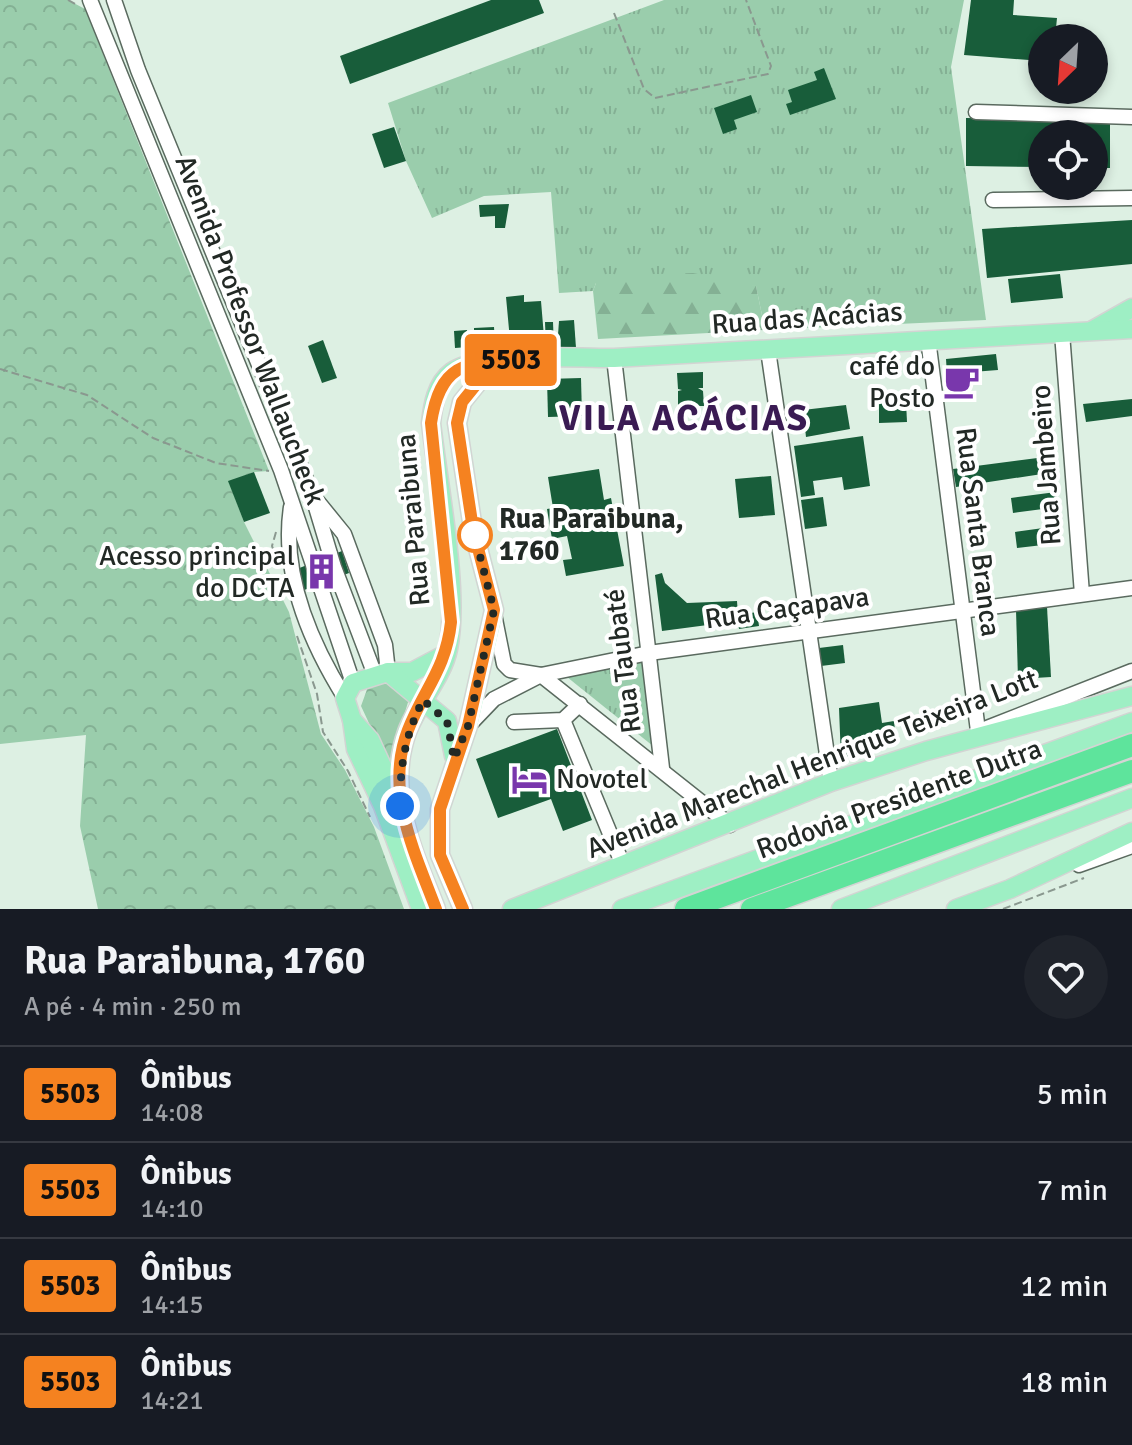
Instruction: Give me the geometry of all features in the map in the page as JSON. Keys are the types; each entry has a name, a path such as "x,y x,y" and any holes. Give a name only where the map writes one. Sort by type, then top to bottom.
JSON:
{"highway":[{"name":"Rodovia Presidente Dutra","path":"686,909 1132,745"},
{"name":"Rodovia Presidente Dutra","path":"752,909 1132,771"}],"main road":[{"name":"Rua das Acácias","path":"1089,332 1132,308"},
{"name":"Rua das Acácias","path":"528,358 614,358 1131,330"},
{"name":"Rua Paraibuna","path":"463,909 440,855 440,809 454,759 468,726 494,610 473,529 457,423 462,402 479,381 528,358"},
{"name":"Rua Paraibuna","path":"400,806 400,763 407,732 448,652 450,589 431,423 435,396 449,373 468,363 528,358"},
{"path":"421,909 383,806 356,749 349,690 382,674 412,672 448,652"},
{"path":"382,674 423,700 447,721 454,759"},
{"path":"926,751 1132,696"},
{"path":"352,720 370,740 400,806 436,909"},
{"path":"622,909 1132,722"},
{"name":"Avenida Marechal Henrique Teixeira Lott","path":"512,909 730,825 831,782 926,751"},
{"path":"841,909 1132,798"},
{"path":"956,909 1010,889 1132,832"}],"street":[{"name":"Avenida Professor Wallaucheck","path":"114,0 138,70 312,494 364,652 382,674"},
{"name":"Avenida Professor Wallaucheck","path":"87,5 243,371 292,503 349,690"},
{"path":"976,112 1132,117"},
{"path":"993,200 1132,198"},
{"name":"Rua Jambeiro","path":"1062,333 1082,594"},
{"name":"Rua Santa Branca","path":"928,339 960,610 978,731"},
{"path":"768,350 831,782"},
{"name":"Rua Taubaté","path":"614,358 662,768"},
{"path":"312,494 344,534 385,645 382,674"},
{"path":"292,503 286,541 294,584 325,666 349,690"},
{"name":"Rua Caçapava","path":"468,726 494,699 541,675 649,653 1132,588"},
{"name":"Rua Paraibuna","path":"494,610 504,664 510,670 541,675"},
{"name":"Avenida Marechal Henrique Teixeira Lott","path":"926,751 1132,671"},
{"path":"541,675 730,825"},
{"path":"514,722 563,720 580,704"},
{"path":"563,720 623,865"},
{"path":"1010,889 1132,846"}],"path":[{"path":"68,0 87,5"},
{"path":"614,13 644,89 655,98 768,74 771,66 746,0"},
{"path":"0,369 87,395 153,438 216,463 269,471 266,458"},
{"path":"277,560 272,546 279,524"},
{"path":"294,626 317,694 323,732 377,825"},
{"path":"1003,909 1089,876"}],"green space":[{"path":"0,0 68,0 85,9 269,471 254,472 229,482 244,522 289,612 321,734 345,770 374,827 404,909 98,909 80,826 86,735 0,744"},
{"path":"664,0 964,0 951,67 986,320 765,330 756,286 596,283 593,291 559,293 551,192 484,196 432,218 406,161 388,103"},
{"path":"693,273 756,286 765,330 598,339 593,291 596,283 626,275"},
{"path":"642,659 653,746 562,673"},
{"path":"369,684 387,684 409,699 399,732 394,777 361,706"}],"building":[{"path":"491,0 539,0 544,13 350,84 340,56"},
{"path":"971,0 1014,0 1013,15 1057,18 1056,24 1028,24 1028,60 964,55"},
{"path":"824,68 836,99 790,115 786,104 792,102 788,90 817,80 814,72"},
{"path":"751,95 757,112 734,120 737,129 723,134 714,108"},
{"path":"966,118 1110,120 1110,168 1108,120 1028,120 1028,167 966,166"},
{"path":"394,127 406,161 384,168 372,134"},
{"path":"509,204 505,228 495,228 495,216 480,217 479,205"},
{"path":"1132,220 1132,264 987,278 982,229"},
{"path":"1060,274 1063,298 1011,303 1008,279"},
{"path":"524,295 524,302 541,301 544,337 528,338 529,349 511,351 506,297"},
{"path":"574,320 576,348 557,349 559,321"},
{"path":"545,322 553,322 554,348 546,348"},
{"path":"494,327 495,345 474,345 474,328"},
{"path":"467,330 468,347 455,348 454,331"},
{"path":"323,340 337,378 322,383 308,346"},
{"path":"996,354 998,370 947,374 946,359"},
{"path":"703,372 703,388 698,388 703,391 704,406 678,406 678,391 682,390 678,389 677,373"},
{"path":"581,378 582,416 548,417 547,379"},
{"path":"1132,399 1132,416 1086,422 1083,404"},
{"path":"906,402 907,422 879,423 879,403"},
{"path":"846,405 850,429 806,437 803,410"},
{"path":"863,436 870,486 844,490 842,477 813,481 815,495 801,497 794,446"},
{"path":"1053,456 1055,472 956,487 953,469"},
{"path":"599,469 604,500 611,498 624,566 566,576 563,560 572,559 567,536 552,539 547,509 553,508 548,477"},
{"path":"254,472 270,513 244,522 228,481"},
{"path":"771,476 775,515 739,518 735,479"},
{"path":"1056,492 1058,507 1013,513 1011,498"},
{"path":"823,497 827,526 805,529 801,500"},
{"path":"1058,526 1060,543 1017,548 1015,532"},
{"name":"Acesso principal do DCTA","path":"342,551 349,573 299,592 292,571"},
{"path":"662,573 665,583 687,603 737,601 738,615 757,612 759,626 739,629 738,621 662,631 655,575"},
{"path":"1047,607 1051,677 1018,679 1016,610"},
{"path":"843,645 845,663 821,666 819,648"},
{"path":"879,702 882,723 894,721 895,731 879,733 882,743 841,759 839,708"},
{"name":"Novotel","path":"557,729 592,820 563,831 551,799 498,818 476,759"}],"bus line":[{"name":"5503","path":"436,909 400,806 400,763 407,732 448,652 451,622 431,423 435,396 449,373 468,363 528,358 479,381 462,402 457,423 473,529 494,610 468,726 454,759 440,809 440,855 463,909"}],"place":[{"name":"café do Posto","path":"961,382"},
{"name":"Rua Paraibuna, 1760","path":"475,535"},
{"name":"Acesso principal do DCTA","path":"321,572"},
{"name":"Novotel","path":"530,779"}],"district":[{"name":"VILA ACÁCIAS","path":"684,418"}],"route":[{"path":"400,806 400,763 407,732 423,700 447,721 454,759 468,726 494,610 473,529 475,535"}]}
